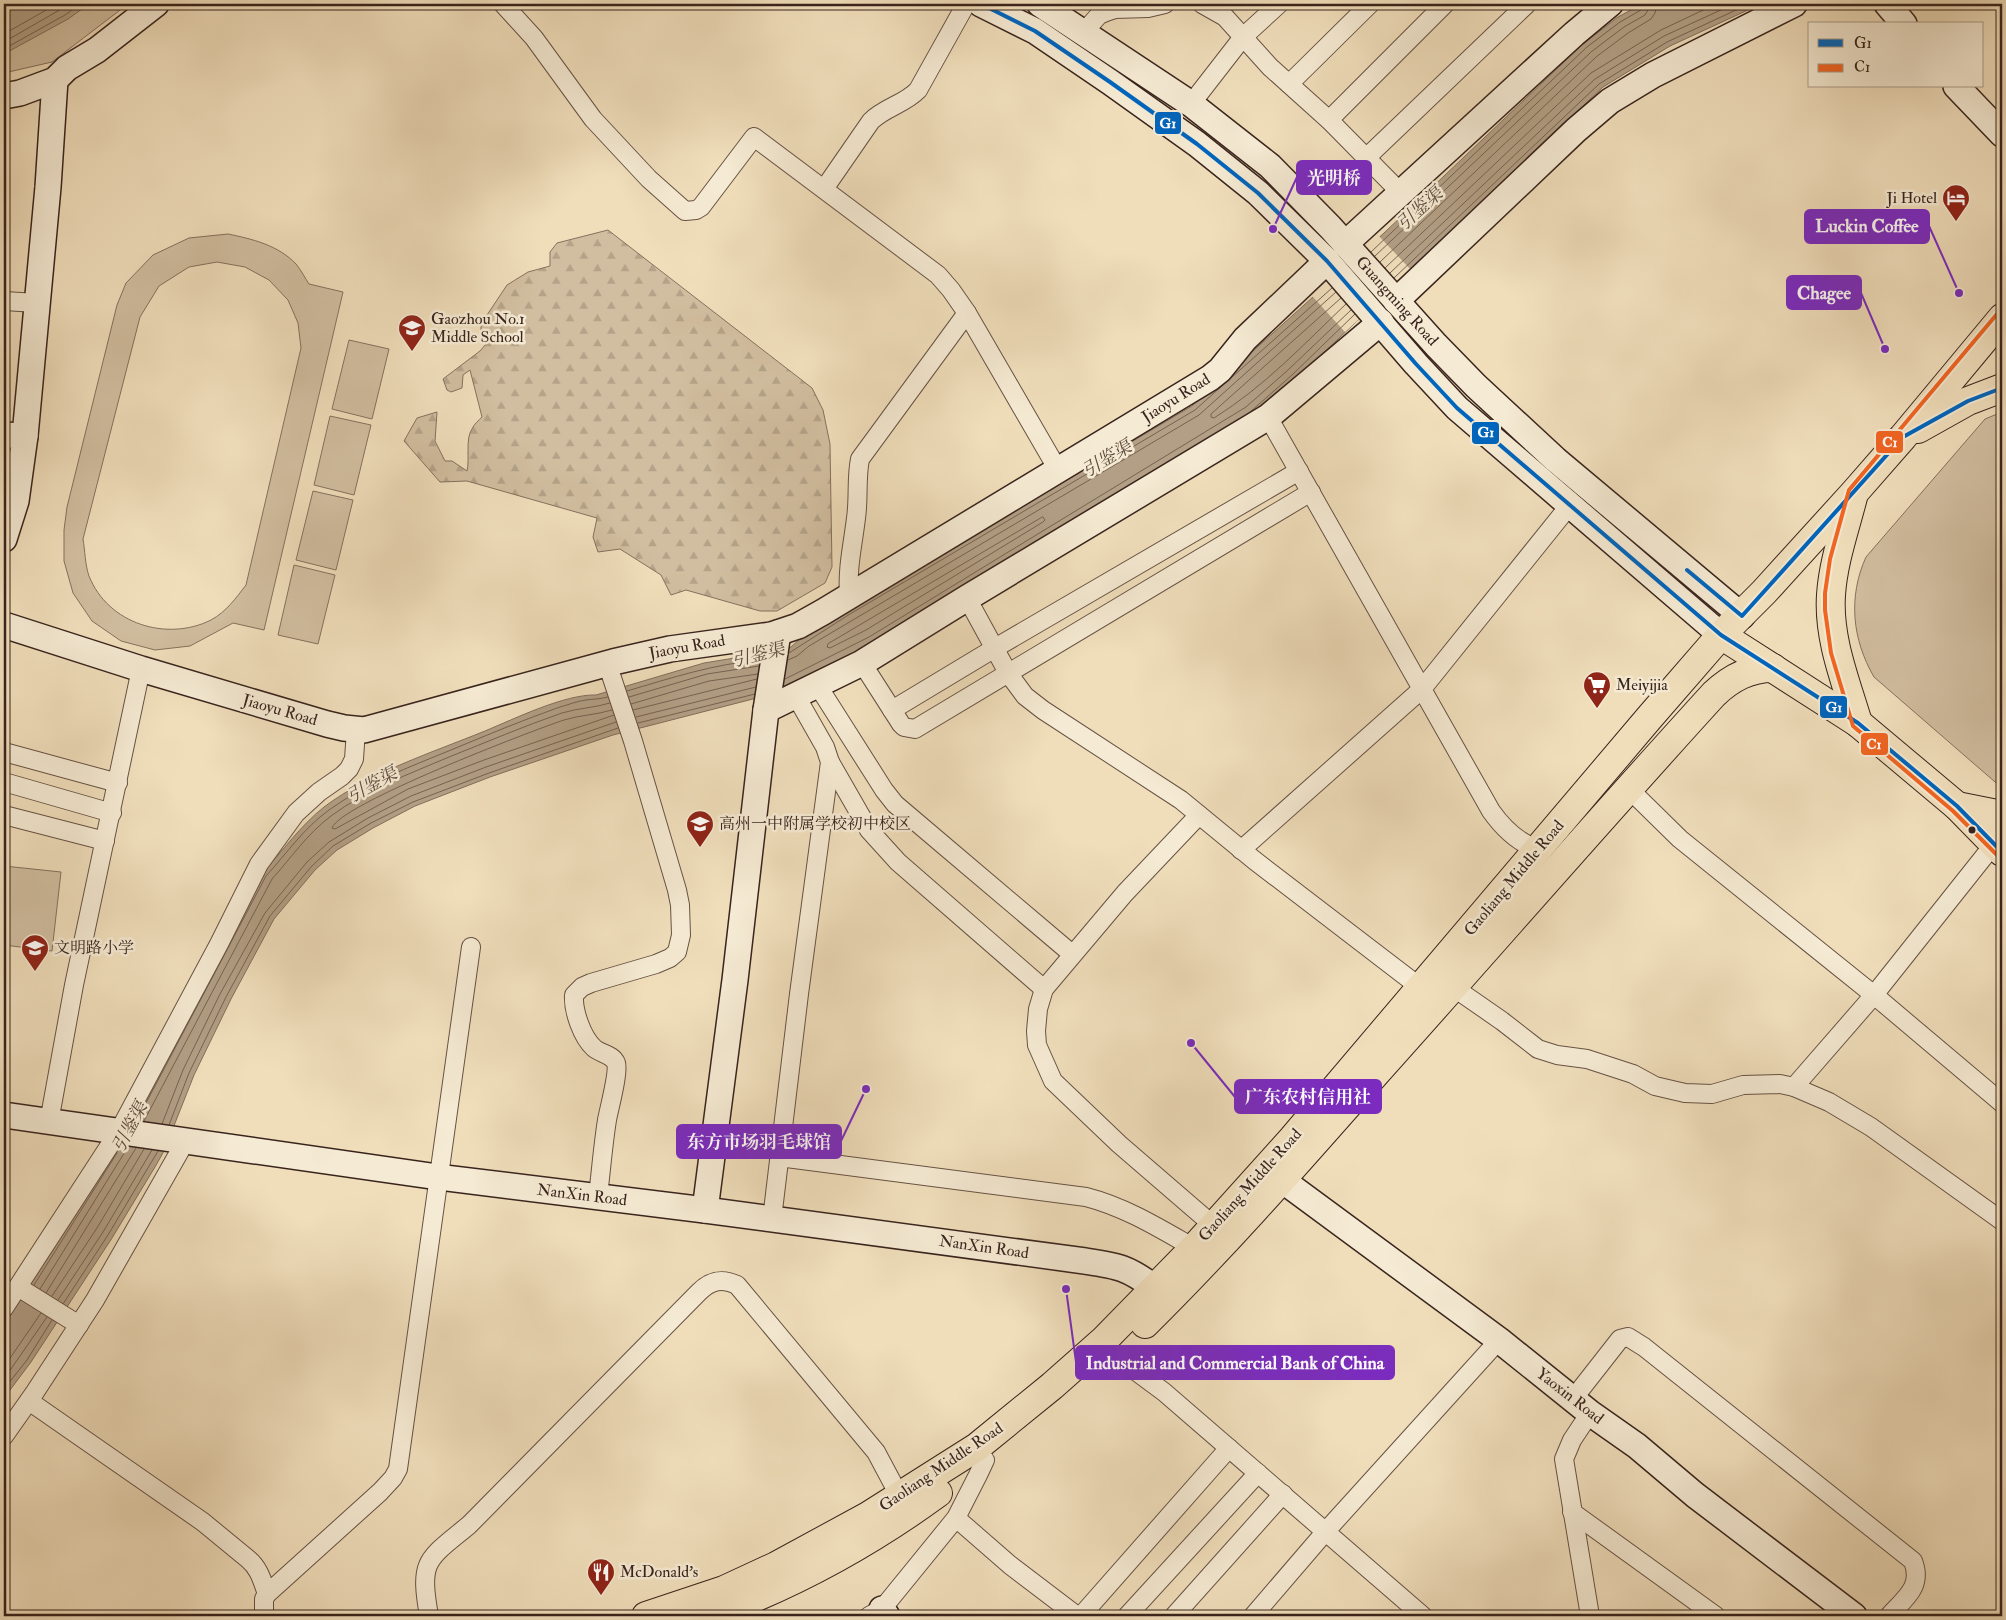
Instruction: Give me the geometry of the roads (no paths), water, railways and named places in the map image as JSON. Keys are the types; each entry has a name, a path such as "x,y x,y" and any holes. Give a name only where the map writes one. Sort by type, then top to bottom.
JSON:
{"main road":[{"name":"Gaoliang Middle Road","path":"646,1616 724,1590 768,1570 900,1497 977,1447 1052,1386 1104,1340 1194,1248 1293,1138 1721,635 1742,616 1854,494 2002,318"},
{"path":"1903,437 1968,401 2002,388"},
{"path":"1854,494 1836,560 1831,594 1831,610 1837,651 1858,723"},
{"name":"Guangming Road","path":"1721,635 1858,723 1957,806 1998,848"},
{"name":"Gaoliang Middle Road","path":"708,1616 738,1605 788,1582 883,1532 1042,1417 1114,1355 1203,1267 1453,987 1599,819 1723,685 1749,671 1773,668"},
{"path":"1578,802 1599,819"},
{"path":"1957,806 2002,816"}],"street":[{"path":"4,96 20,93 55,80 68,68 97,50 156,4"},
{"path":"503,4 534,38 593,119 649,179 685,211 696,210 701,207 754,137 938,275 967,313 1058,470"},
{"path":"824,189 871,121 879,113 906,100 918,90 966,4"},
{"name":"Guangming Road","path":"981,4 1035,31 1197,144 1258,193 1330,265 1457,408 1721,635"},
{"name":"Guangming Road","path":"1040,4 1190,104 1270,166 1349,248 1392,297 1476,386 1556,460 1742,616"},
{"path":"1084,32 1099,15 1106,12 1115,9 1148,8 1165,4"},
{"path":"1202,4 1226,17 1270,67 1329,120 1401,193"},
{"path":"1190,104 1243,37 1279,4"},
{"path":"1289,84 1370,4"},
{"path":"1329,120 1444,4"},
{"path":"1366,158 1527,4"},
{"path":"1392,297 1610,101 1653,75 1794,4"},
{"path":"1887,4 1902,22"},
{"path":"1349,248 1401,193 1606,5"},
{"path":"4,539 16,502 14,436 37,303 50,169 55,80"},
{"path":"1958,88 2002,134"},
{"name":"Jiaoyu Road","path":"4,624 141,669 327,724 356,730 364,730 611,674 670,649 777,640 1210,378 1220,370 1245,339 1330,265"},
{"path":"4,301 37,303"},
{"path":"850,595 848,576 857,516 860,460 967,313"},
{"path":"768,704 807,691 862,663 1268,417 1375,316"},
{"path":"1268,417 1482,796 1501,825 1512,836 1537,850"},
{"path":"892,710 1300,471"},
{"path":"862,663 904,728 915,729 1311,492"},
{"path":"1241,850 1422,689 1569,506"},
{"path":"1626,555 1646,535"},
{"path":"967,598 1008,674 1025,696 1043,710 1181,800 1241,850 1420,988"},
{"path":"705,1210 777,640"},
{"path":"50,1122 74,985 141,669"},
{"path":"598,1196 607,1121 616,1068 613,1059 595,1048 587,1037 573,1004 574,995 582,987 591,983 670,958 677,952 680,935 680,905 677,890 630,731 611,674"},
{"path":"807,691 830,762 869,830 898,862 1044,989"},
{"path":"807,691 895,804 1072,954"},
{"path":"4,1308 23,1290 125,1132 259,864 296,813 318,792 349,769 354,759 356,730"},
{"path":"4,752 118,783"},
{"path":"772,1219 778,1157 830,762"},
{"path":"4,782 112,812"},
{"path":"1628,788 1680,839 1874,995 2002,1103"},
{"path":"4,815 105,841"},
{"path":"1199,815 1125,893 1044,989 1038,1009 1036,1031 1037,1045 1053,1080 1119,1144 1214,1226"},
{"path":"1794,1087 1998,848"},
{"path":"264,1616 264,1599 267,1594 380,1492 393,1478 398,1469 472,947"},
{"path":"1453,987 1538,1049 1557,1055 1587,1059 1633,1074 1655,1086 1684,1093 1712,1094 1743,1085 1780,1084 1794,1087 1829,1102 1871,1127 2002,1221"},
{"name":"NanXin Road","path":"4,1115 438,1177 705,1210 1110,1265 1126,1269 1155,1288"},
{"path":"4,1436 29,1401 74,1322 133,1234 180,1141"},
{"path":"778,1157 1086,1197 1109,1203 1144,1219 1194,1248"},
{"name":"Yaoxin Road","path":"1282,1180 1499,1340 1581,1406 1637,1446 1696,1495 1854,1616"},
{"path":"429,1616 424,1590 425,1574 428,1562 433,1555 469,1525 699,1292 708,1284 716,1281 727,1280 738,1285 876,1452 900,1497"},
{"path":"23,1290 74,1322"},
{"path":"1590,1616 1564,1459 1572,1440 1581,1406 1620,1339 1628,1338 1644,1347 1913,1561 1917,1572 1917,1580 1913,1588 1889,1616"},
{"path":"1253,1616 1326,1531 1499,1340"},
{"path":"1114,1355 1164,1392 1423,1616"},
{"path":"29,1401 203,1522 248,1558 259,1572 267,1594"},
{"path":"1081,1616 1229,1448"},
{"path":"880,1614 956,1518 985,1460"},
{"path":"1127,1616 1258,1472"},
{"path":"1174,1616 1282,1494"},
{"path":"1572,1512 1716,1616"},
{"path":"956,1518 1010,1565 1077,1616"}],"water":[{"path":"4,4 89,4 68,19 4,54"},
{"name":"引鉴渠","path":"1642,4 1761,4 1670,46 1603,87 1296,379 1253,416 875,646 784,691 613,735 490,777 415,806 337,850 315,870 274,919 231,999 194,1075 164,1151 155,1167 112,1238 31,1362 4,1398 4,1326 69,1219 262,873 315,814 361,783 381,773 555,703 596,695 704,663 783,650 791,647 802,637 1192,406 1384,233 1583,44 1618,17"}],"place":[{"name":"Ji Hotel","path":"1956,222"},
{"name":"光明桥","path":"1273,229"},
{"name":"Luckin Coffee","path":"1959,293"},
{"name":"Chagee","path":"1885,349"},
{"name":"Gaozhou No.1 Middle School","path":"412,352"},
{"name":"Meiyijia","path":"1597,709"},
{"name":"高州一中附属学校初中校区","path":"700,848"},
{"name":"文明路小学","path":"35,972"},
{"name":"广东农村信用社","path":"1191,1043"},
{"name":"东方市场羽毛球馆","path":"866,1089"},
{"name":"Industrial and Commercial Bank of China","path":"1066,1289"},
{"name":"McDonald's","path":"601,1596"}]}
